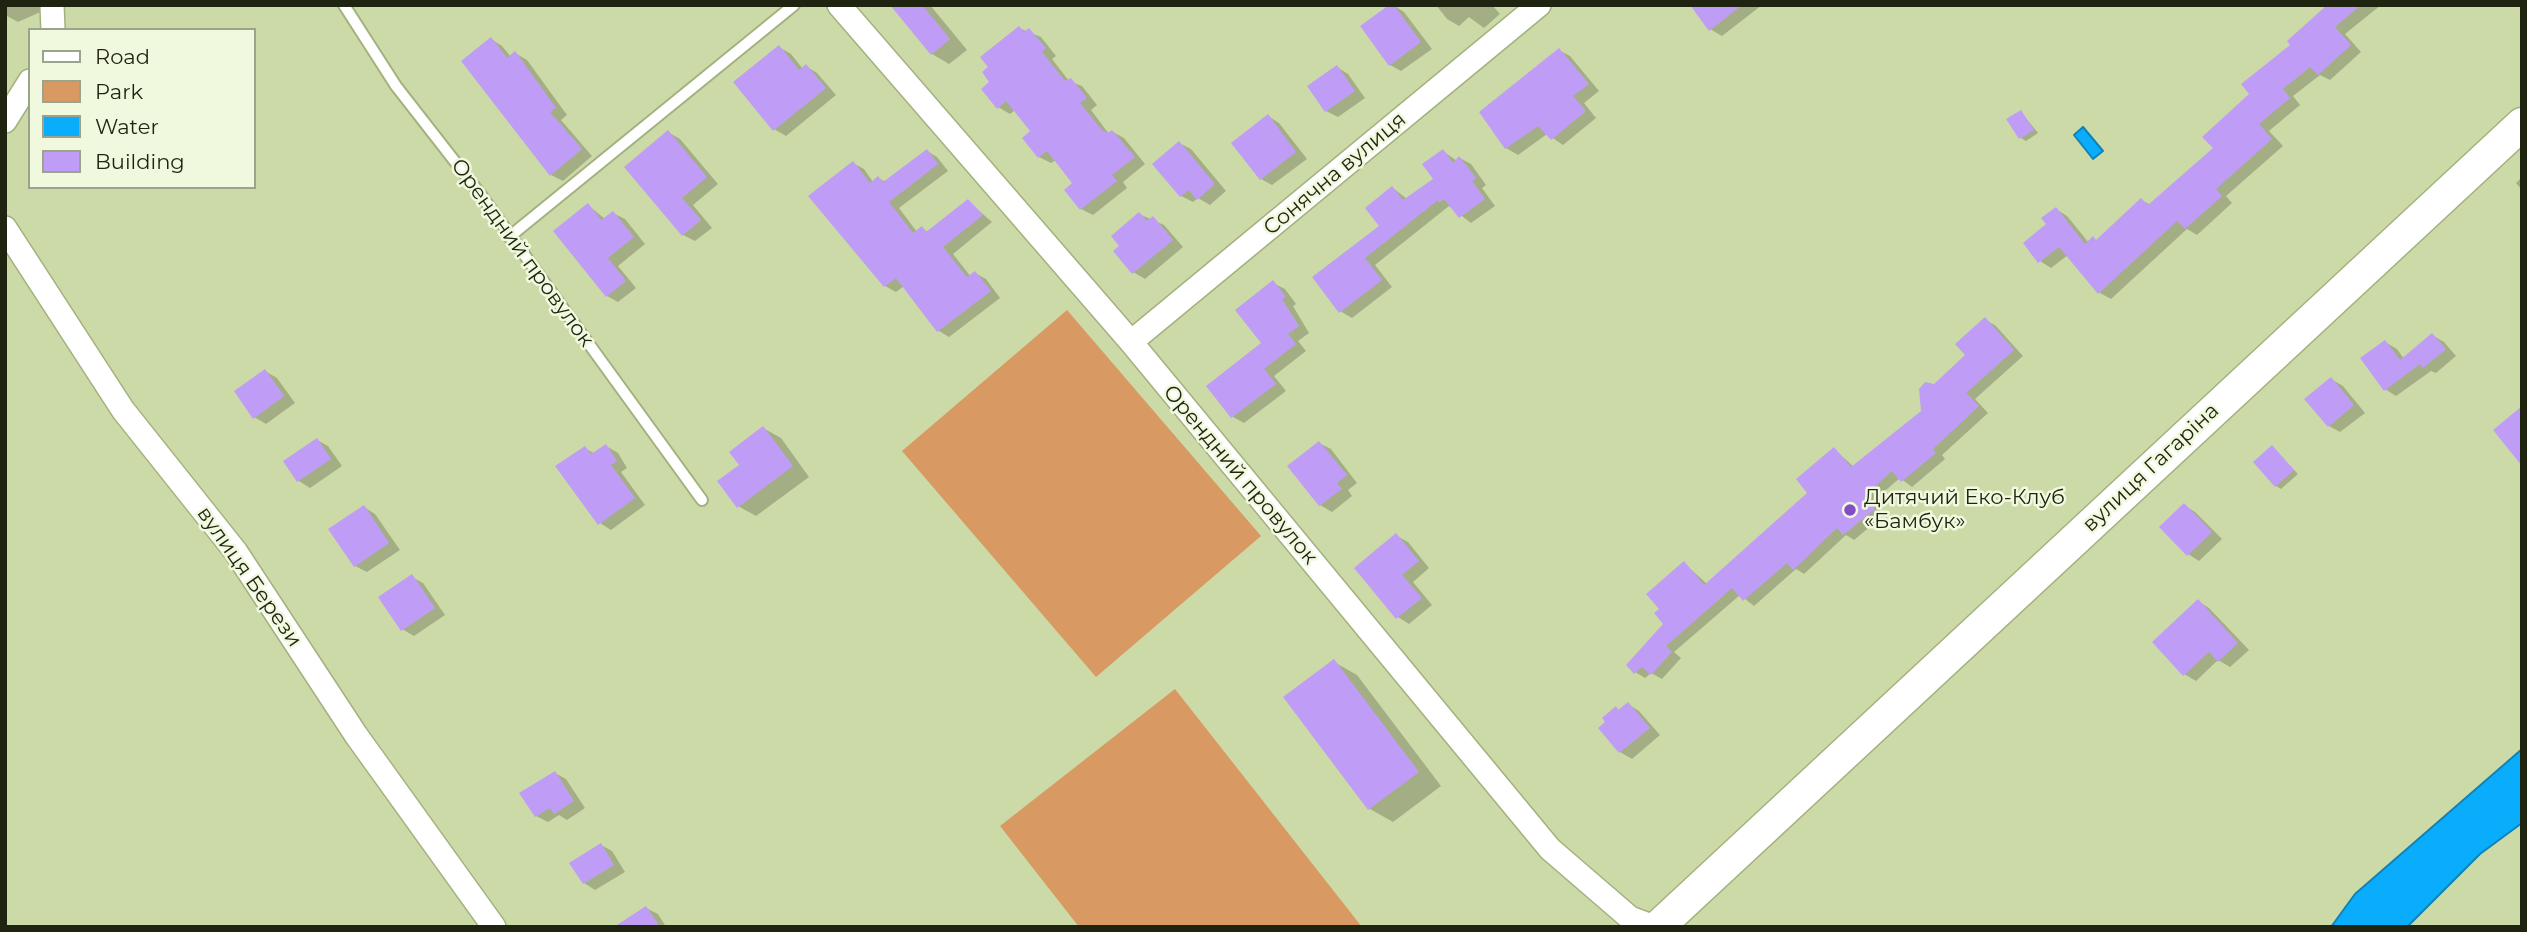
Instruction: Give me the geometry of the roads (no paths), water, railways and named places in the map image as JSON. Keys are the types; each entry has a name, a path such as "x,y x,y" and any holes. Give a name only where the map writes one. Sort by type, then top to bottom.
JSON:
{"street":[{"path":"52,5 53,28"},
{"name":"Орендний провулок","path":"839,5 1130,342 1550,849 1592,889 1630,918 1656,927"},
{"name":"Сонячна вулиця","path":"1130,342 1539,5"},
{"path":"5,121 28,84"},
{"name":"вулиця Гагаріна","path":"1656,927 2522,124"},
{"name":"вулиця Берези","path":"5,228 123,410 236,552 356,735 494,927"}],"lane":[{"name":"Орендний провулок","path":"344,5 396,86 481,195 702,500"},
{"path":"509,237 794,5"}],"water":[{"path":"2083,127 2103,151 2093,159 2074,135"},
{"path":"2522,749 2522,823 2480,854 2407,927 2331,927 2355,894"}],"place":[{"name":"Дитячий Еко-Клуб «Бамбук»","path":"1850,510"}]}
